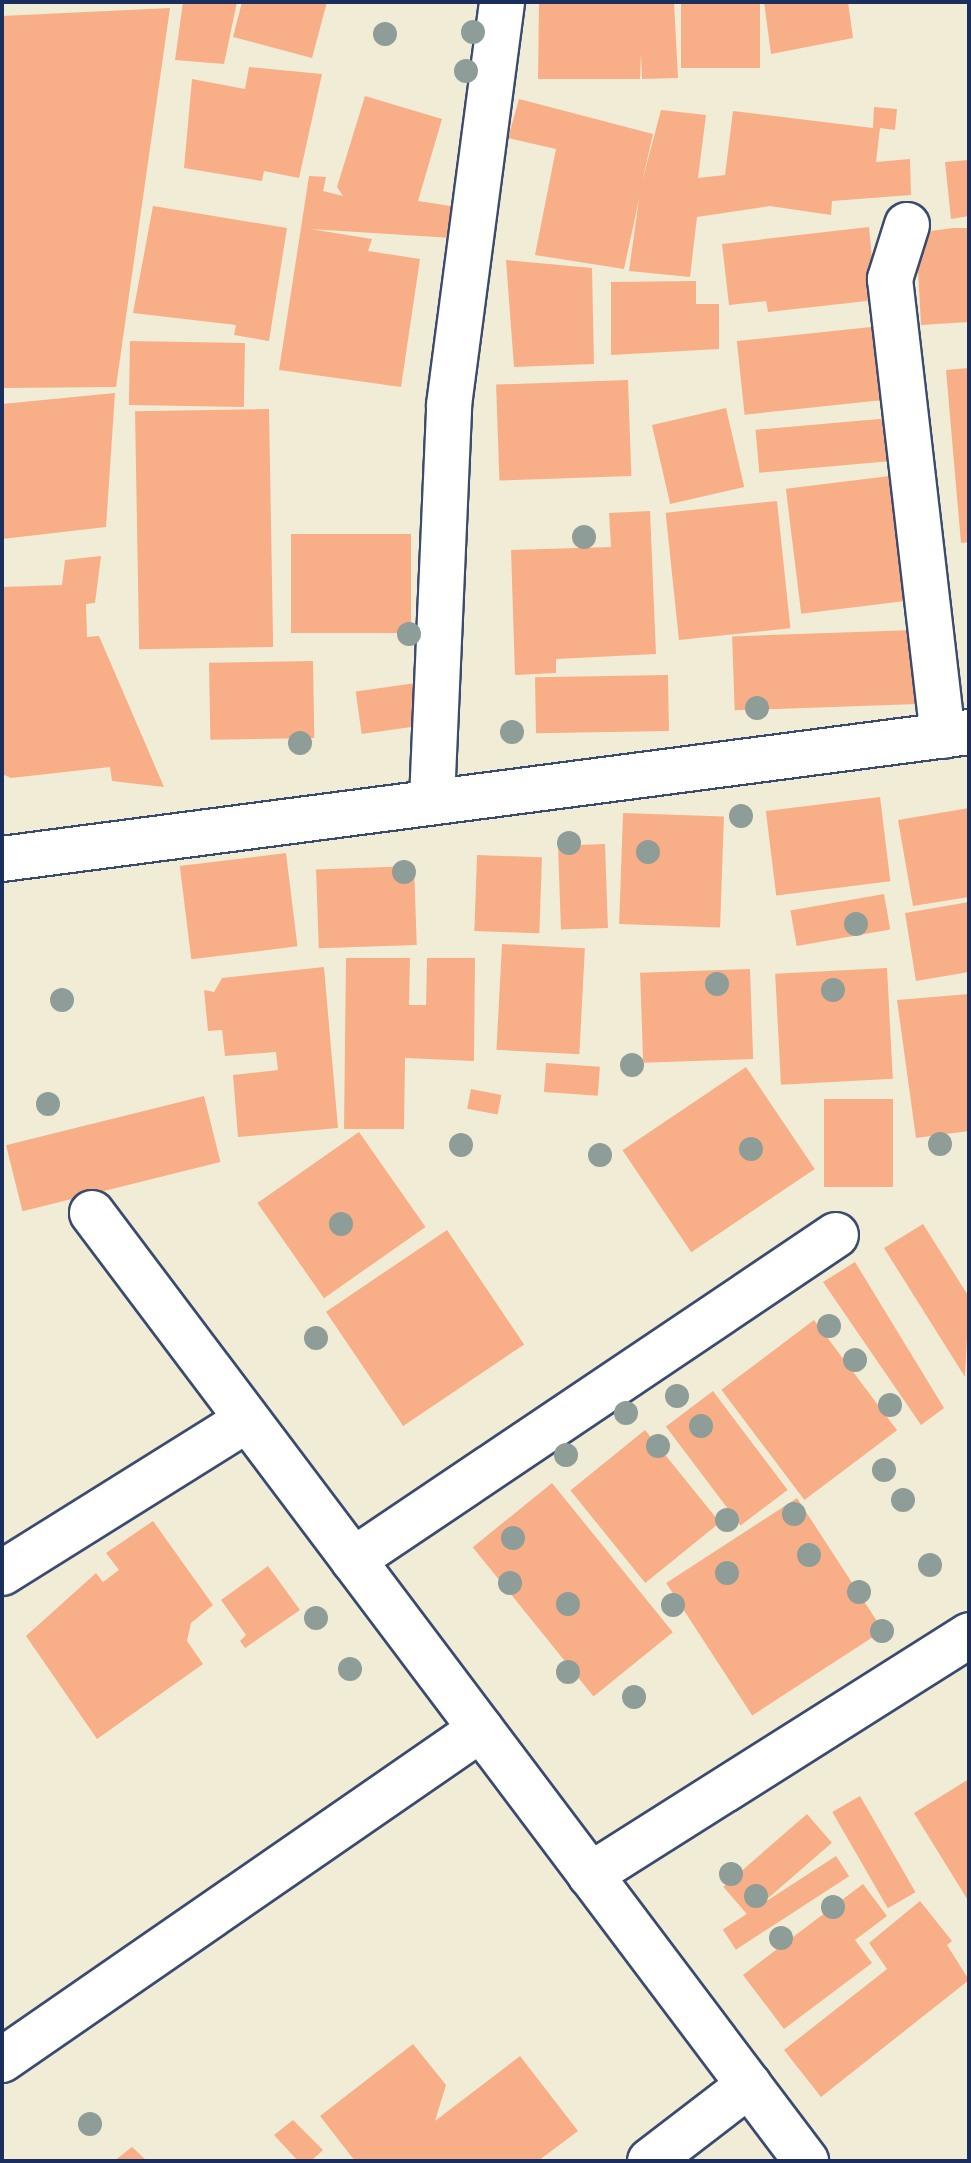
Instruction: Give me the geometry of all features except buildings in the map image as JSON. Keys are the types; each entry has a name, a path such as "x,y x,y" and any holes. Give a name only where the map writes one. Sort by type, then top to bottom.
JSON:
{"street":[{"path":"432,800 449,405 502,2"},
{"path":"2,859 432,800 956,734 890,279 907,225"},
{"path":"92,1213 806,2161"},
{"path":"353,1560 836,1235"},
{"path":"2,1573 247,1420"},
{"path":"590,1875 969,1635"},
{"path":"2,2060 481,1729"},
{"path":"650,2161 749,2085"}]}
